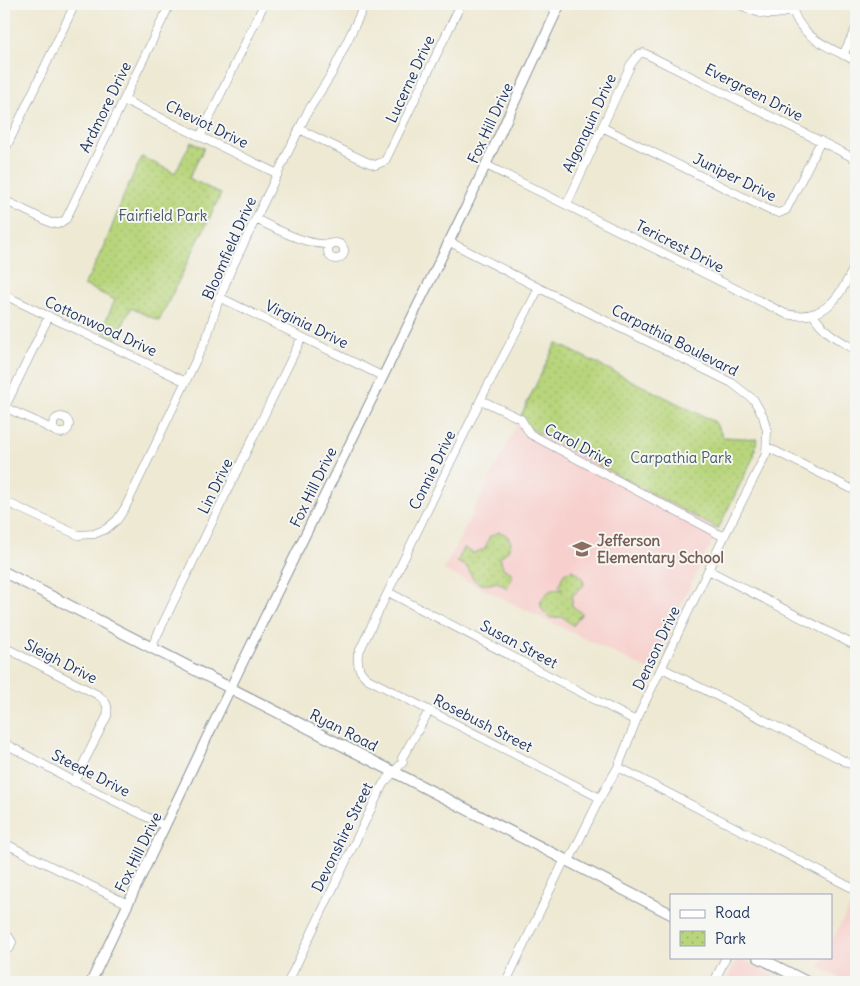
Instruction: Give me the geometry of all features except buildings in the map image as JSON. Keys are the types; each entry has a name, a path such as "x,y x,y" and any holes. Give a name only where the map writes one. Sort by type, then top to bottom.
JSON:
{"main road":[{"name":"Ryan Road","path":"4,572 670,913"},
{"path":"760,958 807,982"}],"street":[{"path":"4,152 75,4"},
{"name":"Ardmore Drive","path":"4,200 51,223 63,222 68,216 170,4"},
{"path":"200,137 264,4"},
{"name":"Bloomfield Drive","path":"4,501 71,533 94,534 106,529 117,520 125,508 207,337 220,297 299,129 313,101 332,73 366,4"},
{"name":"Lucerne Drive","path":"299,129 367,162 375,165 381,164 388,157 461,4"},
{"path":"544,4 559,7"},
{"path":"738,4 751,11 768,15 792,7 800,24 812,38 856,61"},
{"name":"Fox Hill Drive","path":"91,982 231,688 486,165 559,7"},
{"path":"843,54 856,28"},
{"name":"Evergreen Drive","path":"639,54 644,53 652,56 856,158"},
{"name":"Algonquin Drive","path":"566,204 631,64 639,54"},
{"name":"Cheviot Drive","path":"124,100 278,174"},
{"name":"Juniper Drive","path":"602,127 769,210 779,213 786,210 821,140"},
{"name":"Tericrest Drive","path":"486,165 780,311 798,316 813,314"},
{"path":"256,219 283,232 321,245 340,243 344,247 345,252 342,257 332,258 321,245"},
{"name":"Carpathia Boulevard","path":"448,241 743,390 754,400 763,416 767,431 767,447"},
{"path":"328,253 328,248 332,243"},
{"path":"856,263 838,297 828,307 813,314 818,323 829,334 856,350"},
{"name":"Connie Drive","path":"358,666 358,654 481,400 539,288"},
{"name":"Cottonwood Drive","path":"4,295 186,382"},
{"name":"Virginia Drive","path":"220,297 382,376"},
{"path":"45,424 57,418 65,418 70,424 68,430 64,433 56,432 45,424 4,408 49,316"},
{"name":"Lin Drive","path":"151,648 302,337"},
{"name":"Carol Drive","path":"481,400 521,419 530,434 724,536"},
{"path":"56,432 53,425 57,418"},
{"path":"767,447 856,491"},
{"name":"Denson Drive","path":"506,982 567,860 618,767 636,721 724,536 762,463 767,447"},
{"path":"708,570 856,646"},
{"name":"Susan Street","path":"388,592 636,721"},
{"name":"Sleigh Drive","path":"4,647 98,695 105,702 108,709 107,716 74,782"},
{"name":"Rosebush Street","path":"358,666 360,672 368,679 600,798"},
{"path":"662,668 856,767"},
{"name":"Devonshire Street","path":"288,982 383,784 403,762 402,758 429,710"},
{"name":"Steede Drive","path":"4,743 74,782 165,826"},
{"path":"618,767 856,890"},
{"path":"4,843 128,904"},
{"path":"4,936 9,937 12,942 10,948 4,951"},
{"path":"714,982 726,958"}],"shaded area":[{"name":"Jefferson Elementary School","path":"518,422 718,529 649,670 444,570"},
{"path":"855,896 856,982 848,982 819,968 824,958 832,958 832,941"},
{"path":"738,958 741,958 786,982 726,982"}],"green space":[{"name":"Fairfield Park","path":"191,142 204,148 189,178 221,194 159,321 131,308 116,339 101,331 115,300 84,285 103,250 126,190 142,157 175,173"},
{"name":"Carpathia Park","path":"556,343 715,422 723,437 757,439 754,456 718,529 518,422"},
{"path":"499,532 507,536 511,543 507,552 500,557 503,568 513,574 507,588 497,582 491,584 478,583 472,577 467,567 457,562 464,548 473,553 485,549 489,537"},
{"path":"572,570 581,576 584,585 572,596 572,606 582,613 573,626 563,617 551,618 541,607 542,599 548,592 553,589 563,590 559,585 564,573"}],"place":[{"name":"Jefferson Elementary School","path":"582,549"}]}
